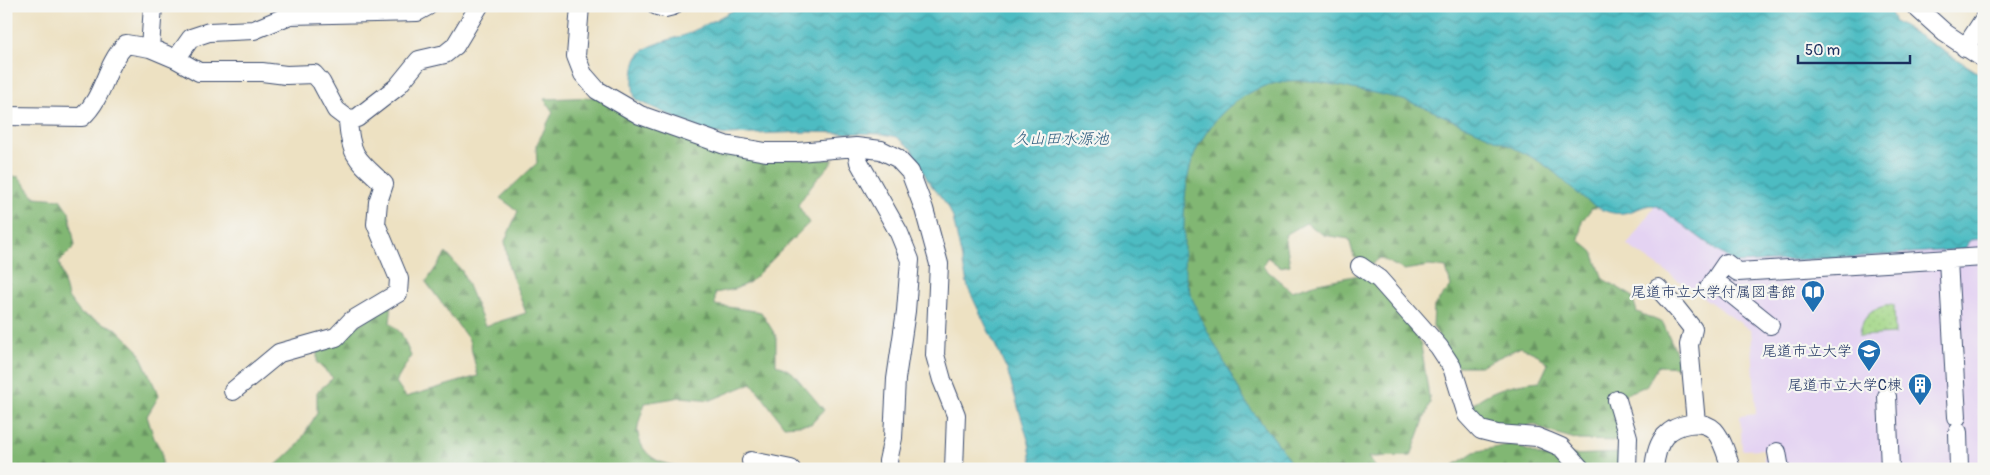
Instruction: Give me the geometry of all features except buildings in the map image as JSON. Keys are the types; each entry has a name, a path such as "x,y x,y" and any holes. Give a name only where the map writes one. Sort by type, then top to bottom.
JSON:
{"street":[{"path":"150,48 152,6"},
{"path":"176,59 191,38 209,32 254,30 290,15 417,12 428,6"},
{"path":"6,116 82,116 93,107 116,55 126,44 150,48 176,59 199,72 314,74 321,82 336,110 348,119 357,118 397,87 419,60 446,54 454,46 479,6"},
{"path":"580,6 576,56 583,74 597,90 640,115 725,145 766,152 798,152 856,147 881,150 897,158 910,172 924,209 939,264 935,355 942,380 956,415 954,469"},
{"path":"657,6 666,8 673,6"},
{"path":"1915,6 1945,33 1984,60"},
{"path":"1965,48 1984,19"},
{"path":"232,391 279,353 336,337 352,321 398,293 399,279 376,224 378,202 384,184 356,157 349,140 348,119"},
{"path":"856,147 858,162 894,224 910,260 906,311 896,379 893,438 889,469"},
{"path":"1770,325 1711,284 1726,263 1738,272 1984,257"},
{"path":"1948,260 1959,469"},
{"path":"1360,266 1379,279 1439,347 1452,368 1467,415 1480,430 1496,434 1537,437 1548,441 1560,447 1581,469"},
{"path":"1658,288 1693,329 1689,345 1696,424"},
{"path":"1887,396 1890,469"},
{"path":"1616,400 1628,437 1628,469"},
{"path":"1654,469 1656,454 1664,436 1681,426 1696,424 1706,424 1716,432 1731,469"},
{"path":"751,461 792,469"}],"shaded area":[{"name":"尾道市立大学","path":"1655,205 1918,252 1965,249 1970,240 1984,239 1984,469 1764,469 1764,449 1742,450 1740,416 1756,414 1751,327 1749,329 1627,245"}],"green space":[{"path":"1236,78 1421,83 1620,206 1592,208 1582,221 1579,240 1593,252 1603,279 1632,296 1637,312 1663,323 1683,367 1658,366 1646,386 1613,399 1620,441 1579,440 1550,432 1533,424 1498,436 1474,424 1471,406 1494,391 1522,383 1540,381 1548,364 1538,355 1521,347 1480,366 1455,366 1433,326 1434,306 1451,286 1446,268 1429,266 1404,270 1380,258 1371,265 1354,257 1349,239 1324,235 1306,223 1285,235 1290,265 1280,267 1267,257 1263,267 1291,291 1318,283 1364,274 1401,312 1421,345 1430,403 1411,456 1368,457 1377,469 1280,469 1184,307 1169,217 1186,161"},
{"path":"597,97 771,159 834,160 811,186 798,205 809,223 750,282 735,289 715,293 715,305 761,312 776,336 776,364 792,372 824,410 811,424 784,426 752,383 711,400 681,397 645,403 638,434 646,452 653,458 670,465 698,469 272,469 298,445 317,413 317,392 333,378 317,363 317,351 392,304 390,323 401,333 411,356 396,382 406,397 478,376 469,340 426,282 446,253 462,271 485,326 526,313 509,268 505,241 518,211 500,198 537,163 536,146 553,112 544,99"},
{"path":"6,175 19,177 35,197 60,199 69,212 75,246 59,262 68,297 81,314 117,329 138,350 159,396 147,416 154,438 162,452 162,469 6,469"},
{"path":"1894,305 1895,334 1860,336 1863,323 1870,313 1881,307"},
{"path":"1512,444 1541,456 1623,453 1623,469 1448,469 1474,452"}],"water":[{"name":"久山田水源池","path":"741,6 1882,6 1890,11 1895,21 1984,76 1984,239 1970,240 1965,249 1858,257 1734,263 1657,206 1651,205 1620,213 1603,210 1586,200 1540,162 1424,107 1408,101 1320,82 1288,81 1276,83 1255,90 1235,102 1218,117 1202,139 1191,165 1186,191 1184,259 1187,283 1207,331 1245,401 1277,442 1293,469 1033,469 1029,443 1007,370 968,288 953,218 948,206 928,181 912,149 897,137 883,134 809,132 728,135 707,132 636,100 633,90 634,70 637,59 643,51 654,45 685,35"}],"place":[{"name":"尾道市立大学付属図書館","path":"1813,313"},
{"name":"尾道市立大学","path":"1869,372"},
{"name":"尾道市立大学C棟","path":"1920,406"}]}
